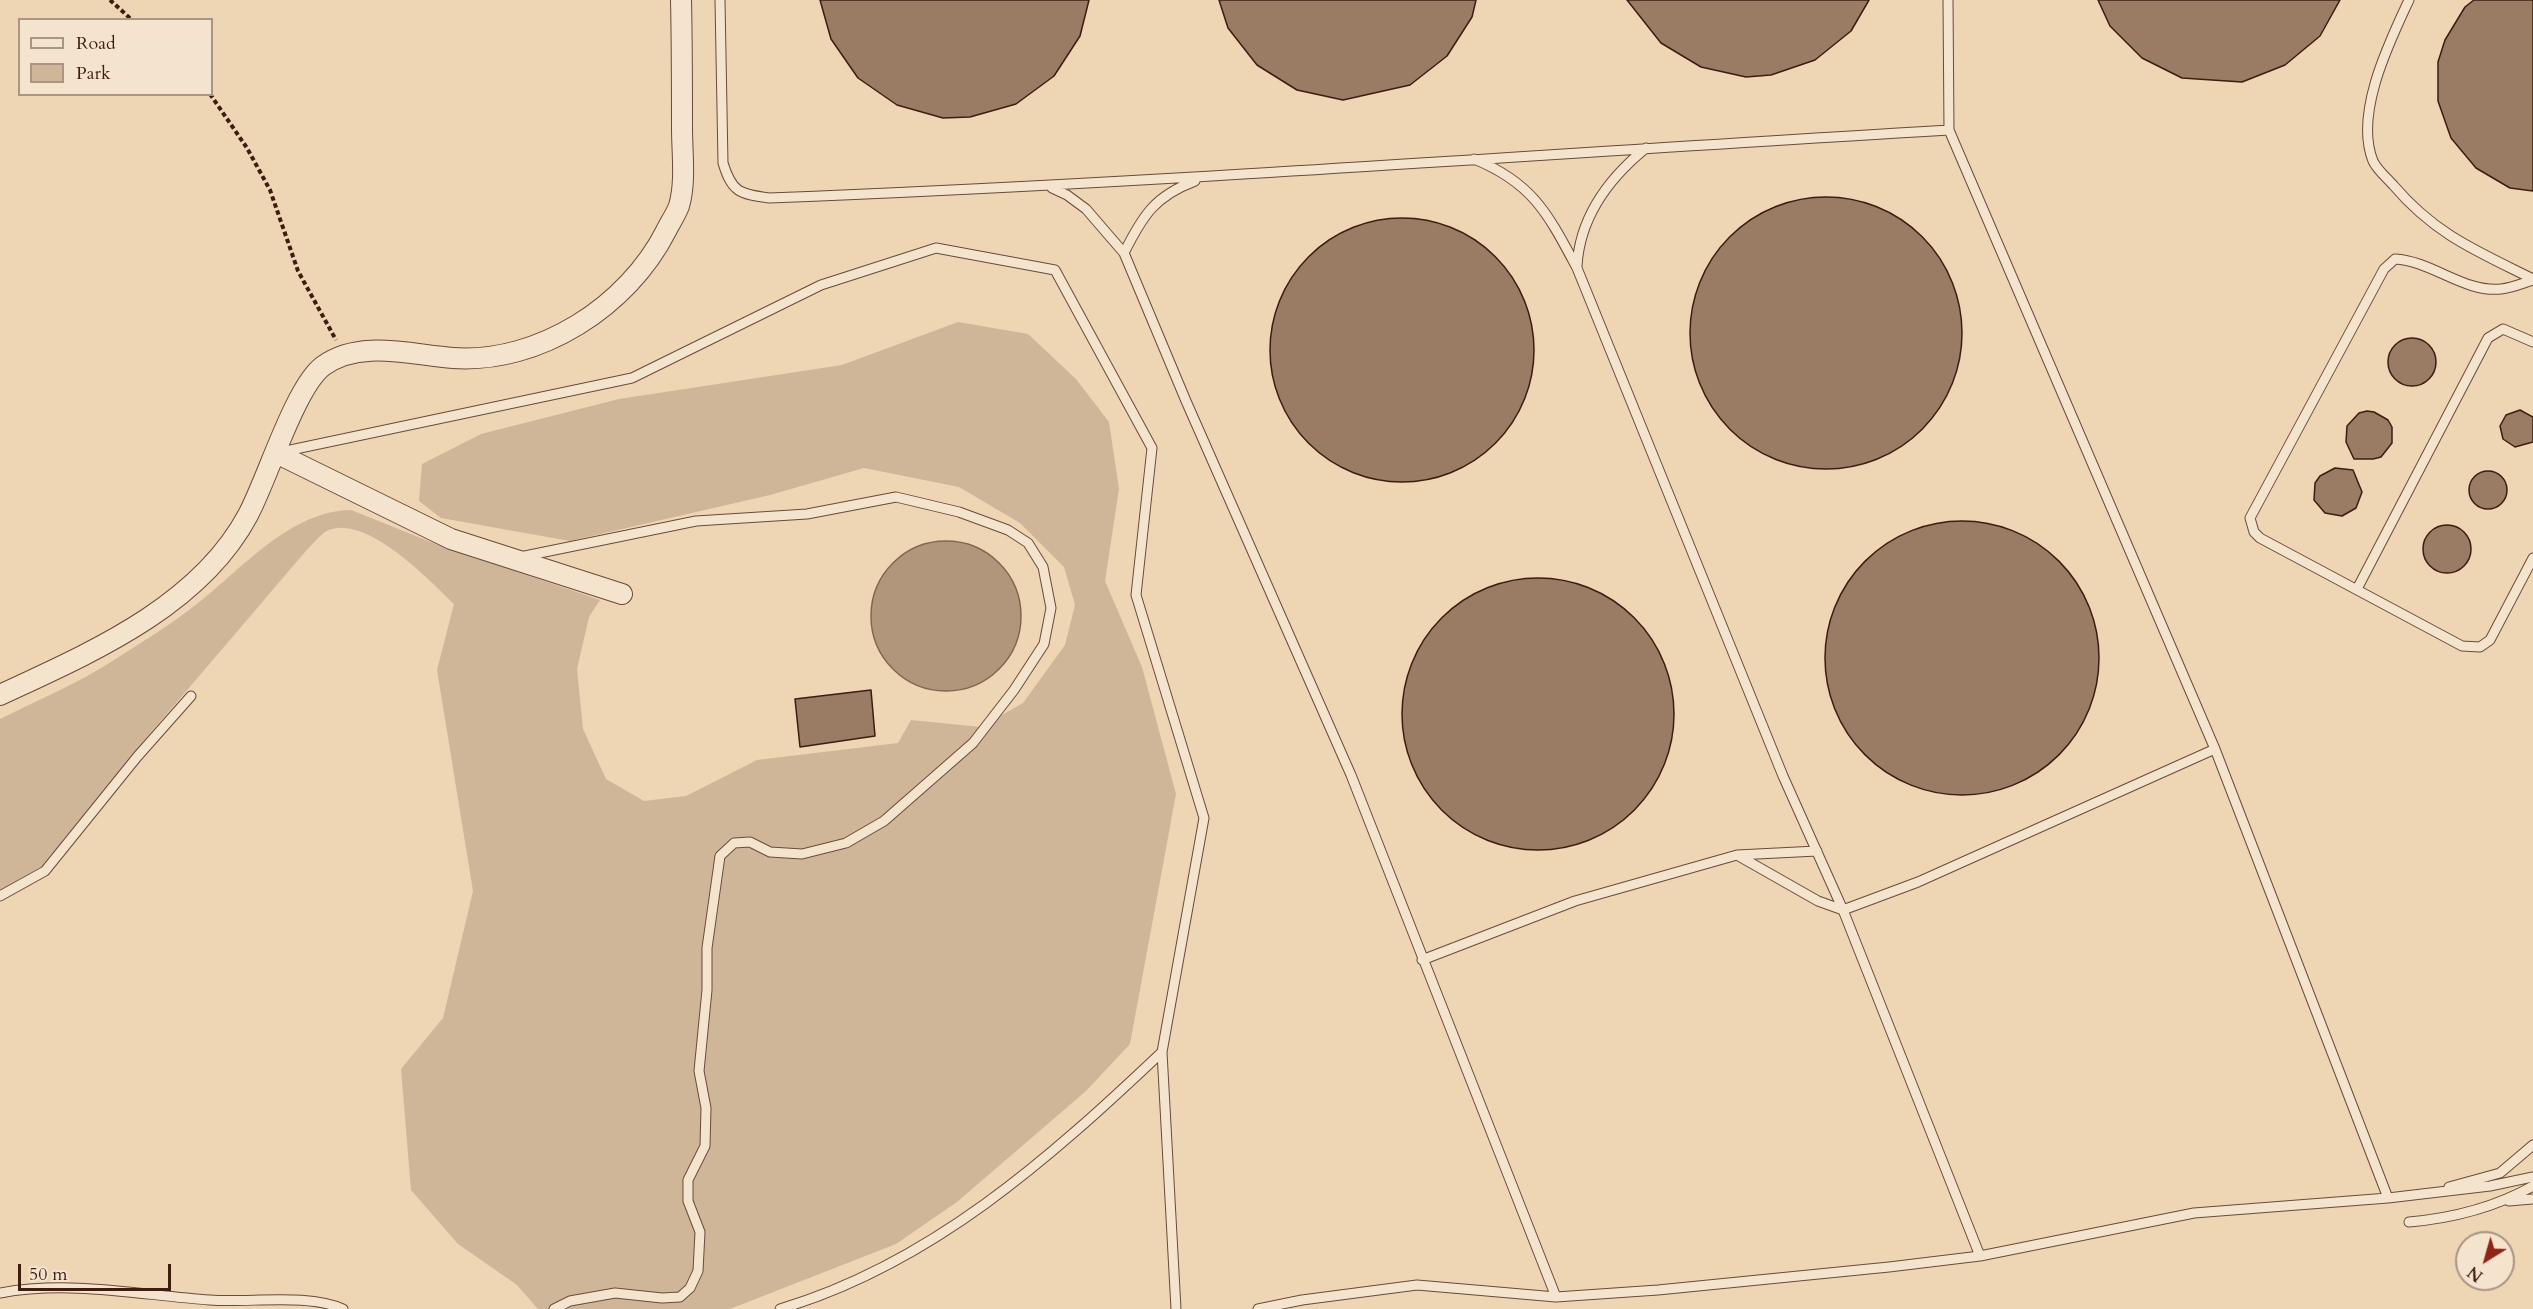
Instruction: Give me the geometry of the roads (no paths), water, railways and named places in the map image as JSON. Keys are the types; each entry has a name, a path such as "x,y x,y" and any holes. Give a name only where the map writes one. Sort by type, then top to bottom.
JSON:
{"street":[{"path":"0,695 114,637 165,607 224,552 248,515 302,393 321,368 344,354 409,352 454,358 486,357 528,348 576,327 604,307 628,284 656,251 679,207 683,173 681,0"},
{"path":"276,453 451,539 622,594"}],"lane":[{"path":"720,0 723,163 729,183 744,195 769,198 1050,187 1471,158 1949,130"},
{"path":"1948,0 1949,130 2215,749 2388,1198"},
{"path":"2409,0 2392,36 2373,88 2368,132 2374,162 2415,211 2441,232 2533,280"},
{"path":"1577,268 1578,243 1607,185 1646,148"},
{"path":"1471,158 1496,168 1523,186 1543,208 1577,268 1783,776 1843,910 1980,1256"},
{"path":"1124,253 1159,199 1171,190 1206,177"},
{"path":"1050,187 1067,195 1086,209 1124,253 1186,401 1351,775 1556,1298"},
{"path":"276,453 632,378 820,285 936,248 1055,270 1152,448 1136,595 1204,818 1162,1052 1176,1309"},
{"path":"2533,280 2502,289 2479,287 2426,264 2408,259 2395,259 2384,269 2250,518 2254,532 2260,538 2462,646 2480,647 2490,640 2533,558"},
{"path":"2356,589 2488,338 2503,329 2533,342"},
{"path":"512,559 696,521 807,514 896,497 959,512 1008,530 1028,543 1043,567 1051,608 1044,644 1014,690 980,734 884,821 846,843 802,854 770,852 750,842 734,843 720,856 707,948 707,990 699,1047 699,1071 706,1108 705,1146 688,1180 688,1201 700,1232 698,1271 690,1288 680,1297 662,1298 615,1293 570,1301 554,1309"},
{"path":"0,896 45,871 137,757 192,696"},
{"path":"1737,855 1818,901 1843,910 1918,882 2215,749"},
{"path":"1422,960 1575,901 1737,855 1817,851"},
{"path":"780,1309 816,1298 906,1256 962,1223 1078,1131 1162,1052"},
{"path":"2429,1193 2500,1173 2533,1145"},
{"path":"1258,1309 1302,1300 1417,1285 1556,1298 1658,1290 1980,1256 2194,1213 2388,1198 2490,1186 2533,1177"},
{"path":"2503,1202 2533,1186"},
{"path":"2409,1222 2445,1219 2503,1202 2533,1199"},
{"path":"0,1293 81,1287 212,1300 293,1300 343,1309"}]}
